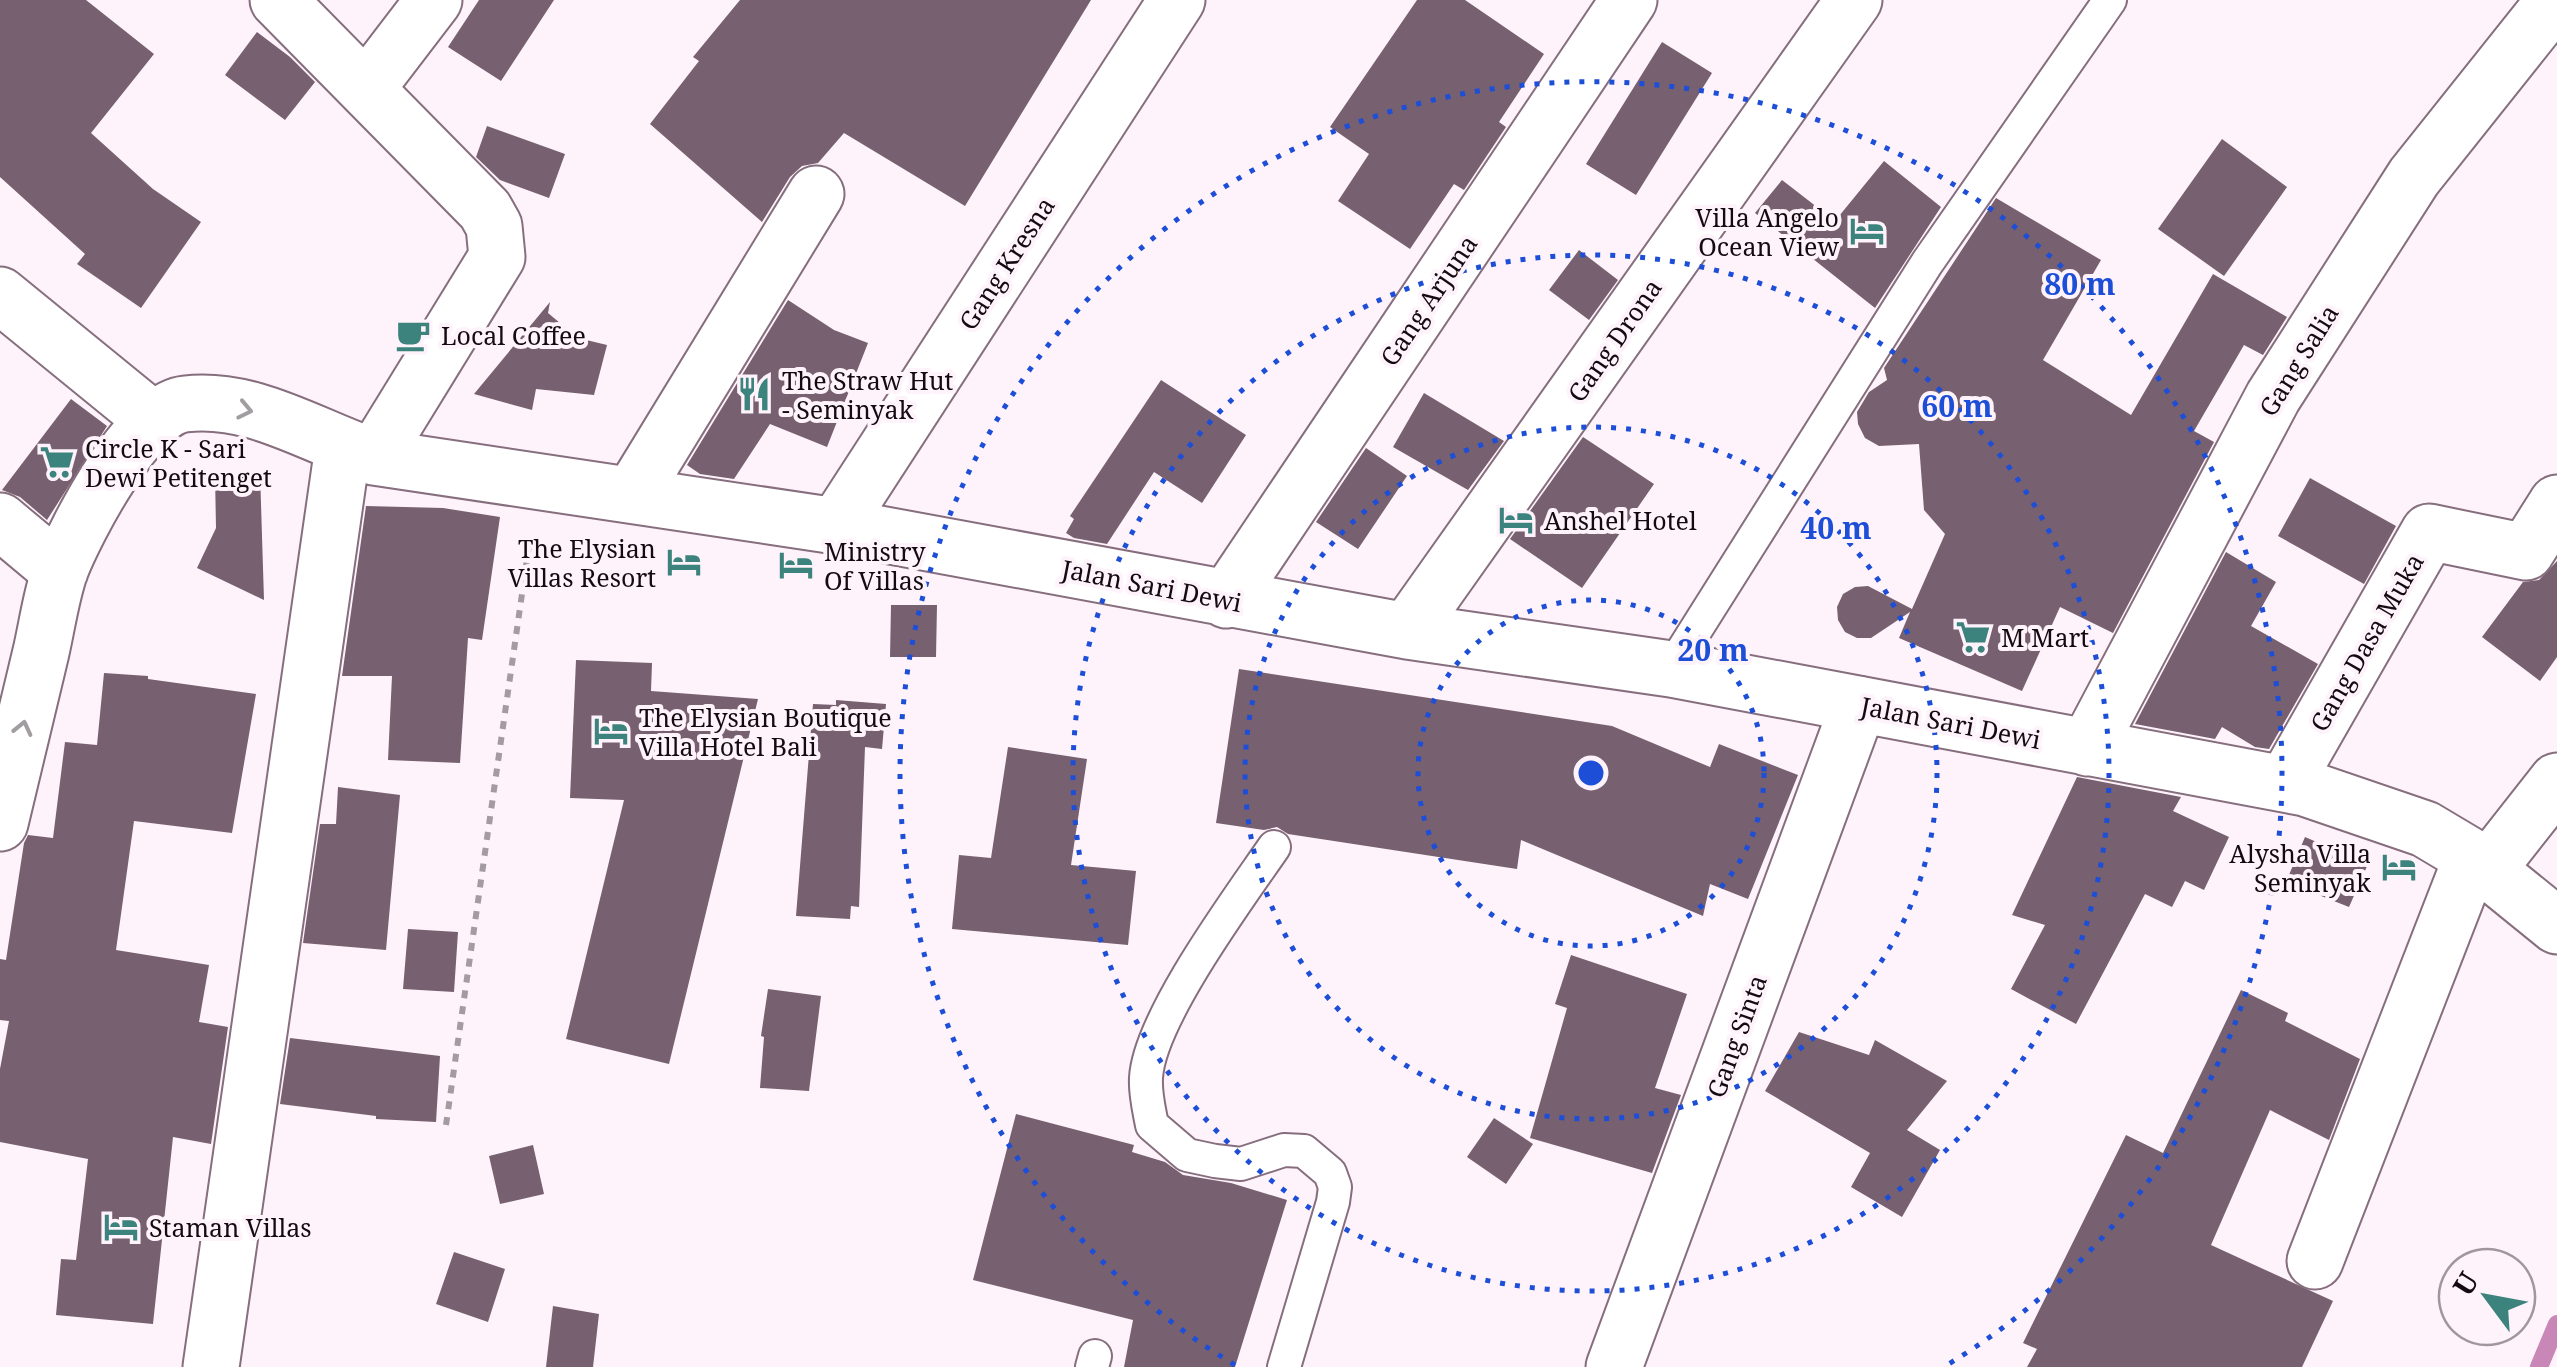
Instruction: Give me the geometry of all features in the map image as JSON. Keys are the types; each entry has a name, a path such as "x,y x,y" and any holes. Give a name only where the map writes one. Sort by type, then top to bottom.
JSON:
{"street":[{"path":"210,1367 358,452 487,274 496,257 497,244 494,226 485,210 278,0"},
{"path":"366,89 434,0"},
{"name":"Gang Kresna","path":"836,526 1178,0"},
{"name":"Gang Arjuna","path":"1226,600 1630,0"},
{"name":"Gang Drona","path":"1408,631 1854,0"},
{"name":"Gang Salia","path":"2087,748 2272,397 2414,177 2554,0"},
{"path":"632,495 816,194"},
{"path":"0,294 152,419 112,470 60,570 0,823"},
{"name":"Jalan Sari Dewi","path":"152,419 182,404 223,406 287,419 358,452 836,526 1408,631 1671,669 2305,788 2425,829 2480,864 2557,926"},
{"name":"Gang Dasa Muka","path":"2285,784 2429,532 2526,552 2557,503"},
{"path":"0,521 60,570"},
{"name":"Gang Sinta","path":"1614,1367 1858,704"},
{"path":"2315,1261 2480,864 2557,781"}],"lane":[{"path":"1671,669 1927,263 2110,0"},
{"path":"1274,846 1174,1002 1150,1053 1146,1077 1152,1125 1187,1156 1241,1164 1284,1150 1304,1152 1330,1173 1335,1186 1333,1202 1284,1367"}],"path":[{"path":"446,1126 538,481"}],"building":[{"path":"0,0 86,0 154,54 91,133 153,189 201,222 141,308 77,264 85,254 0,177"},
{"path":"479,0 554,0 501,81 448,47"},
{"path":"740,0 1091,0 965,206 844,133 818,163 802,166 790,177 762,222 650,124 699,61 693,57"},
{"path":"1417,0 1465,0 1544,54 1499,122 1506,127 1464,190 1454,184 1410,249 1338,201 1369,154 1330,127"},
{"path":"257,32 315,82 285,120 225,75"},
{"path":"1662,42 1712,73 1636,195 1586,164"},
{"path":"487,126 565,154 549,198 500,180 476,157"},
{"path":"2222,139 2287,187 2224,276 2158,229"},
{"path":"1884,161 1941,207 1875,308 1755,213 1782,180 1835,221"},
{"path":"1996,198 2101,260 2043,360 2131,415 2213,274 2287,317 2263,355 2244,345 2194,431 2214,442 2113,633 2060,607 2022,691 1899,638 1910,612 1871,638 1857,638 1845,632 1838,620 1837,607 1843,594 1855,587 1868,586 1912,609 1945,534 1924,510 1919,444 1879,446 1865,438 1857,412 1869,392 1887,380 1884,368"},
{"path":"1579,250 1618,280 1589,320 1549,290"},
{"name":"The Straw Hut - Seminyak","path":"788,300 834,330 868,343 827,447 770,424 734,479 700,474 687,465"},
{"path":"550,302 548,313 578,338 607,345 594,395 536,389 532,410 474,394"},
{"path":"1161,380 1246,435 1202,503 1154,472 1107,544 1074,538 1066,533 1074,519 1070,516"},
{"path":"1424,393 1504,441 1468,490 1393,447"},
{"name":"Circle K - Sari Dewi Petitenget","path":"71,399 107,426 47,520 20,497 2,490"},
{"path":"1583,437 1654,484 1582,588 1510,539"},
{"path":"1366,448 1407,476 1358,549 1316,522"},
{"path":"260,472 264,600 197,568 216,528 215,475"},
{"path":"2310,478 2396,526 2364,584 2278,536"},
{"path":"366,506 443,508 500,517 482,640 468,638 460,763 388,760 392,676 342,676"},
{"path":"2226,552 2276,582 2251,626 2318,664 2269,749 2255,747 2222,727 2215,739 2135,724"},
{"path":"2557,561 2557,657 2540,681 2482,637 2523,582 2539,580"},
{"path":"891,605 937,605 936,657 890,657"},
{"path":"576,660 652,663 651,691 758,699 669,1064 566,1039 624,800 570,798"},
{"path":"1239,669 1612,726 1710,767 1719,744 1798,775 1748,899 1710,884 1703,916 1521,840 1517,869 1288,834 1277,827 1264,830 1216,823"},
{"path":"104,673 148,676 256,694 232,833 134,821 116,950 209,965 199,1022 228,1027 211,1144 173,1137 153,1324 56,1315 61,1259 76,1260 88,1159 0,1142 0,1069 9,1021 0,1020 0,959 6,960 24,843 28,835 53,838 65,742 97,745"},
{"path":"836,700 886,704 882,749 865,747 859,907 851,906 850,919 796,916 813,704 836,705"},
{"path":"1008,747 1087,759 1071,865 1136,871 1128,945 952,929 959,855 991,858"},
{"path":"2077,777 2181,797 2173,811 2229,837 2204,890 2185,881 2172,907 2145,894 2076,1024 2011,989 2045,925 2012,915"},
{"path":"338,787 400,795 386,950 303,943 320,824 336,824"},
{"path":"2305,837 2368,864 2349,907 2286,882"},
{"path":"408,929 458,932 454,992 403,989"},
{"path":"1571,955 1687,994 1655,1088 1681,1095 1652,1173 1530,1138 1567,1008 1555,1004"},
{"path":"768,989 821,996 809,1091 760,1088 764,1037 761,1036"},
{"path":"2241,990 2288,1013 2285,1021 2360,1059 2329,1140 2270,1110 2211,1245 2333,1301 2302,1367 2027,1367 2037,1349 2023,1343 2126,1135 2163,1153"},
{"path":"1799,1032 1869,1055 1875,1040 1947,1081 1907,1130 1940,1150 1902,1217 1851,1187 1870,1153 1765,1091"},
{"path":"290,1038 440,1056 436,1122 376,1119 280,1104"},
{"path":"1016,1114 1134,1145 1132,1152 1165,1162 1183,1175 1231,1183 1287,1200 1235,1367 1124,1367 1133,1320 973,1280"},
{"path":"1494,1118 1533,1144 1506,1184 1467,1157"},
{"path":"533,1145 544,1194 500,1204 489,1156"},
{"path":"454,1252 505,1269 488,1322 436,1304"},
{"path":"553,1306 599,1314 593,1367 546,1367"}],"waterway":[{"path":"2539,1367 2557,1324"}],"place":[{"name":"Villa Angelo Ocean View","path":"1867,231"},
{"name":"Local Coffee","path":"413,335"},
{"name":"The Straw Hut - Seminyak","path":"754,394"},
{"name":"Circle K - Sari Dewi Petitenget","path":"57,462"},
{"name":"Anshel Hotel","path":"1516,520"},
{"name":"The Elysian Villas Resort","path":"684,562"},
{"name":"Ministry Of Villas","path":"796,565"},
{"name":"M Mart","path":"1973,637"},
{"name":"The Elysian Boutique Villa Hotel Bali","path":"611,731"},
{"name":"Alysha Villa Seminyak","path":"2399,867"},
{"name":"Staman Villas","path":"121,1227"}]}
